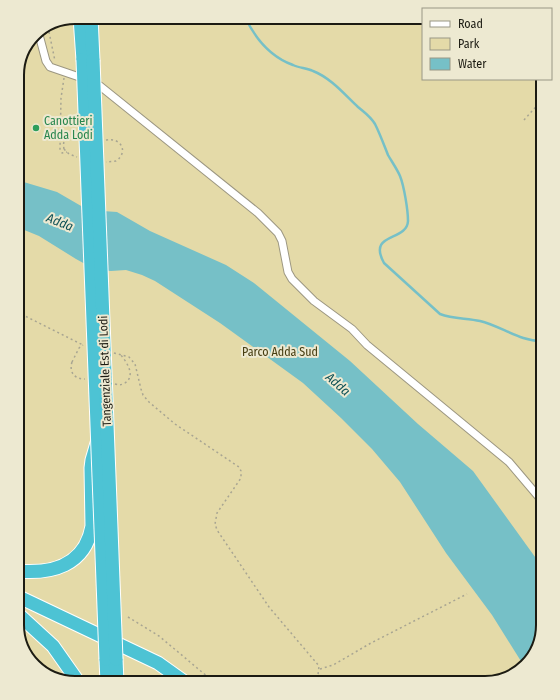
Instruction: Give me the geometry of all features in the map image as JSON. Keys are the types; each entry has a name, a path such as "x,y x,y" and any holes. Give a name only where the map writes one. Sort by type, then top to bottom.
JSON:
{"highway":[{"path":"81,24 88,60"},
{"path":"88,60 91,24"},
{"name":"Tangenziale Est di Lodi","path":"88,60 98,441 111,659 115,676"},
{"name":"Tangenziale Est di Lodi","path":"88,60 111,659 108,676"},
{"path":"24,571 40,572 53,570 65,565 80,553 88,542 91,534 93,517 92,460 98,441"},
{"path":"24,599 158,663 176,676"},
{"path":"24,620 52,646 74,676"}],"street":[{"path":"40,38 46,61 50,67 88,80 100,86 258,213 278,233 285,250 288,272 292,280 314,300 352,329 367,345 509,462 536,494"}],"path":[{"path":"49,32 57,70"},
{"path":"65,73 61,98 60,143 62,153 67,152"},
{"path":"524,120 536,107"},
{"path":"103,142 110,139 117,141 122,148 121,157"},
{"path":"72,362 79,348 84,345"},
{"path":"113,383 120,385 127,382 130,376 129,368 120,354"},
{"path":"152,405 175,424 238,467 241,472 241,478 217,513 215,524 217,530 269,607 317,664 320,669 317,676"},
{"path":"320,669 333,665 371,643 467,594"},
{"path":"128,617 159,636 207,676"}],"green space":[{"name":"Parco Adda Sud","path":"75,24 422,24 422,80 536,80 536,625 535,635 531,647 519,663 507,671 491,676 69,676 50,669 39,661 33,653 29,647 24,631 24,72 28,56 33,47 39,39 56,28"}],"water":[{"name":"Adda","path":"24,182 57,192 88,210 117,212 150,231 226,265 254,283 350,361 418,424 473,471 536,558 535,635 531,647 523,659 521,661 492,615 446,553 400,482 372,449 303,383 220,323 155,281 126,270 96,270 39,236 24,230"}],"waterway":[{"path":"248,24 264,46 271,52 285,62 311,70 326,78 375,124 388,155 400,176 408,216 406,228 389,238 380,246 380,253 384,263 440,314 488,323 519,336 536,341"}],"place":[{"name":"Canottieri Adda Lodi","path":"36,128"}]}
